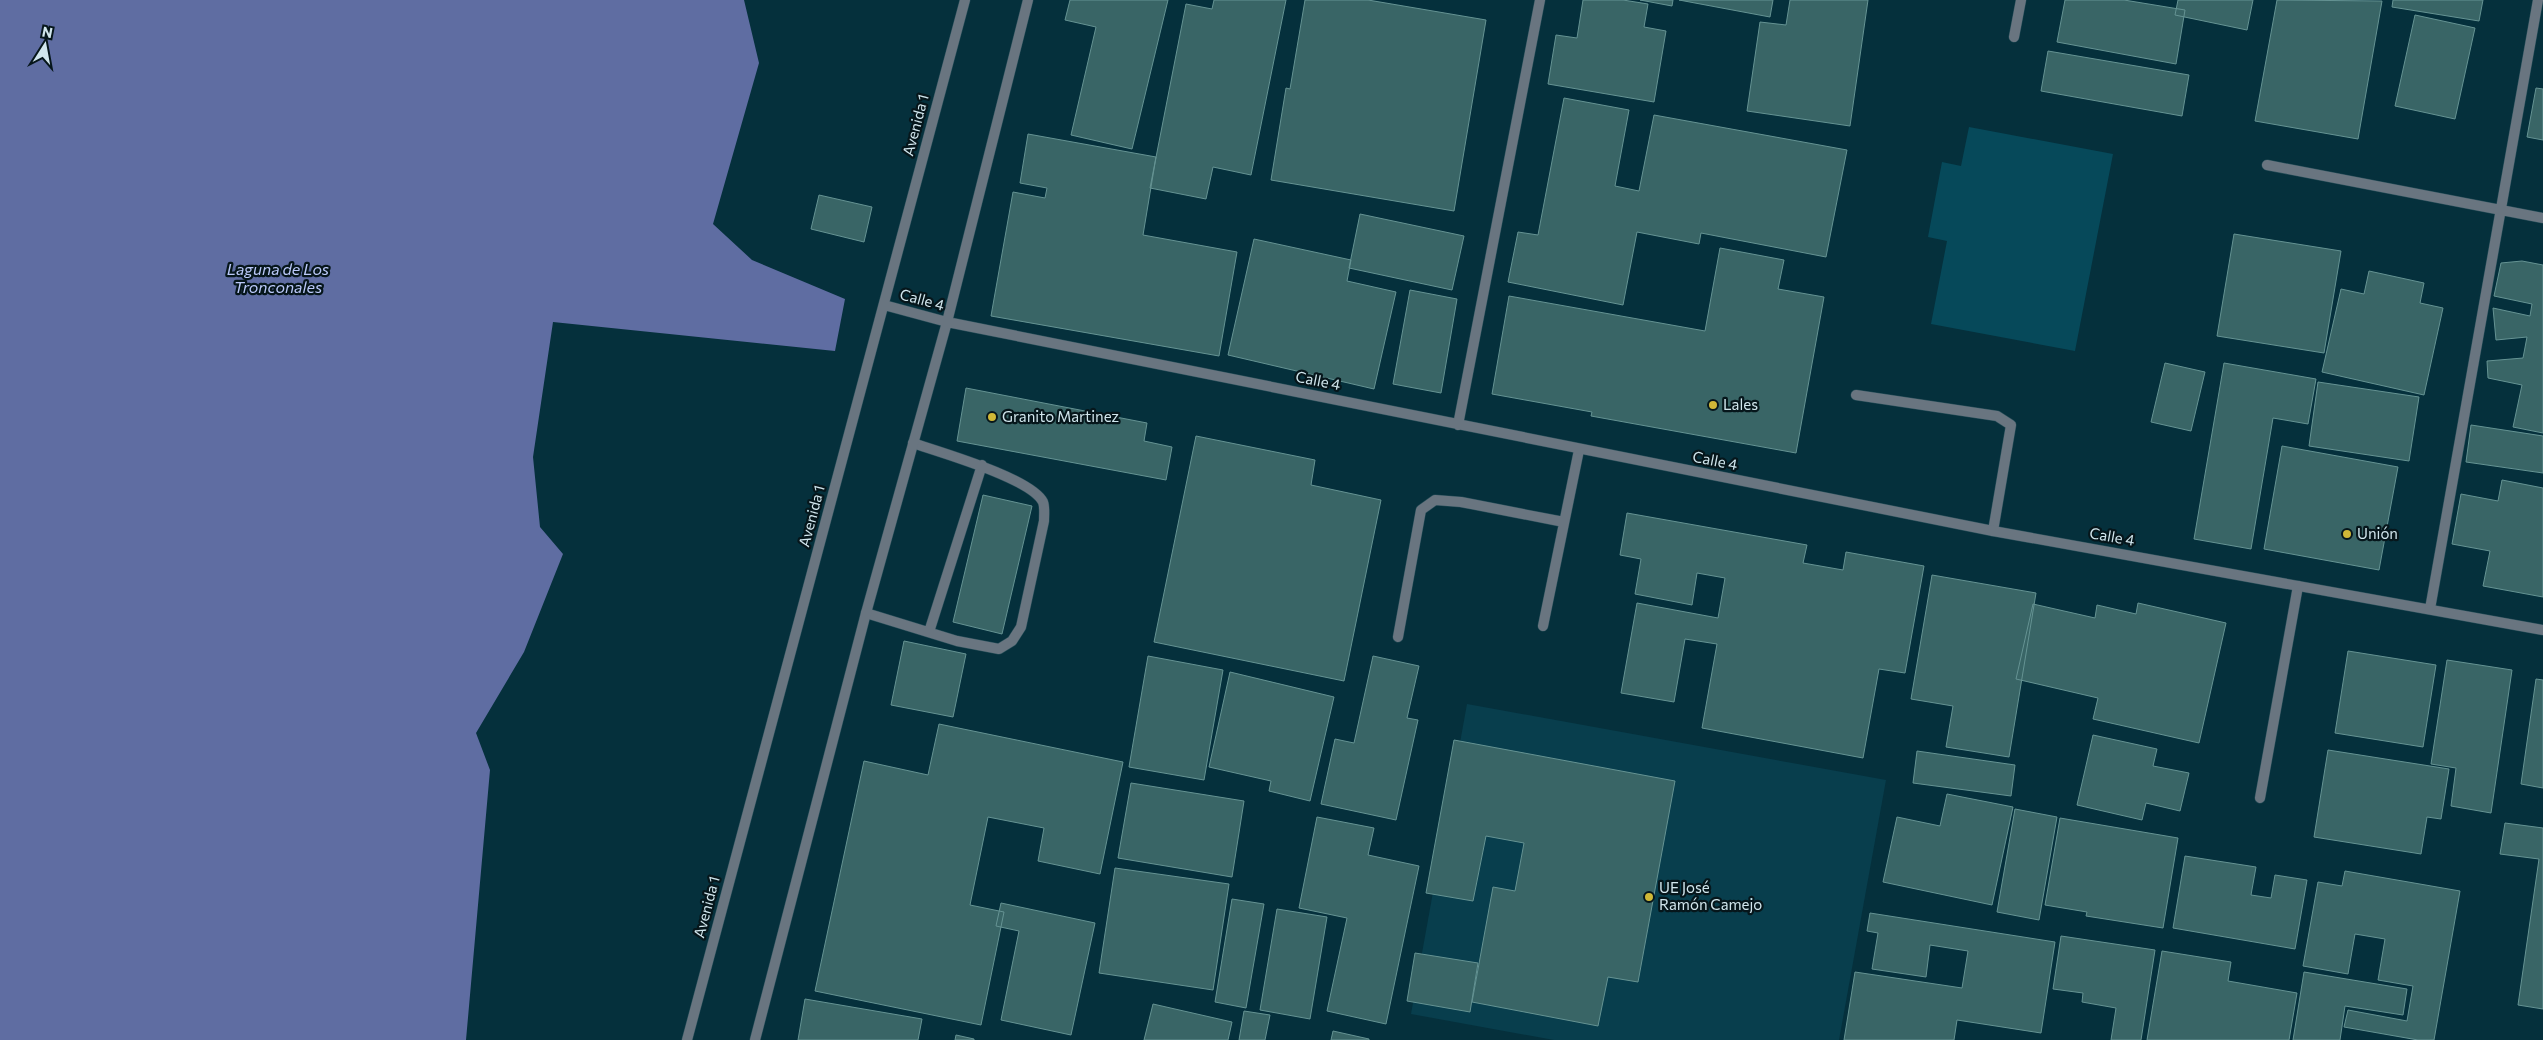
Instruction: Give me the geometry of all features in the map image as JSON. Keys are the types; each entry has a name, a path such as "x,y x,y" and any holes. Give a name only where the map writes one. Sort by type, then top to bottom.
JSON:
{"street":[{"name":"Avenida 1","path":"688,1040 965,0"},
{"path":"755,1040 866,613 947,322 1028,0"},
{"path":"1458,425 1540,0"},
{"path":"2014,37 2022,0"},
{"path":"2430,610 2538,0"},
{"path":"2267,165 2543,218"},
{"name":"Calle 4","path":"884,305 947,322 1579,450 1992,531 2543,630"},
{"path":"1856,395 1997,416 2011,425 1992,531"},
{"path":"866,613 957,641 999,649 1012,641 1021,627 1044,521 1043,503 1037,494 982,465 913,444"},
{"path":"1543,626 1579,450"},
{"path":"929,632 982,465"},
{"path":"1398,637 1421,510 1435,500 1461,502 1564,522"},
{"path":"2260,798 2298,586"}],"shaded area":[{"path":"1969,127 2113,154 2075,351 1931,324 1947,241 1928,237 1942,162 1961,166"},
{"name":"UE José Ramón Camejo","path":"1467,704 1886,780 1839,1040 1554,1040 1411,1014"}],"water":[{"name":"Laguna de Los Tronconales","path":"0,0 744,0 759,63 713,224 752,260 845,299 835,351 553,322 533,457 540,527 563,554 524,652 476,733 490,770 466,1040 0,1040"}],"building":[{"path":"1070,0 1168,0 1132,149 1071,135 1096,27 1065,20"},
{"path":"1214,0 1286,0 1251,175 1213,167 1206,199 1150,188 1186,4 1212,9"},
{"path":"1305,0 1368,0 1486,20 1454,211 1271,180 1286,88 1290,89"},
{"path":"1583,0 1623,0 1648,4 1644,27 1666,31 1654,102 1548,84 1556,35 1577,38"},
{"path":"1640,0 1673,0 1672,6"},
{"path":"1679,0 1773,0 1770,17"},
{"path":"1790,0 1868,0 1850,126 1747,111 1760,22 1786,25"},
{"path":"2065,0 2124,0 2185,10 2176,64 2057,42"},
{"path":"2178,0 2253,0 2247,30 2175,15"},
{"path":"2277,0 2382,1 2358,139 2255,121"},
{"path":"2393,0 2483,0 2479,21 2392,7"},
{"path":"2415,15 2475,28 2455,119 2395,106"},
{"path":"2048,51 2189,75 2182,116 2041,91"},
{"path":"2536,88 2543,89 2543,140 2527,137"},
{"path":"1564,98 1629,110 1615,186 1639,191 1654,115 1847,150 1826,257 1701,233 1699,244 1637,232 1623,305 1508,282 1518,232 1538,235"},
{"path":"1028,134 1156,157 1143,235 1237,252 1219,356 991,316 1013,192 1045,198 1047,188 1020,183"},
{"path":"819,195 872,207 864,242 811,229"},
{"path":"1360,214 1464,236 1452,290 1349,268"},
{"path":"2234,234 2341,251 2324,353 2217,336"},
{"path":"1254,239 1351,260 1347,281 1396,292 1374,389 1228,355"},
{"path":"1720,248 1784,260 1778,289 1824,297 1796,453 1591,416 1592,412 1492,394 1509,296 1705,331"},
{"path":"2522,261 2543,265 2543,433 2513,427 2522,385 2488,378 2487,361 2523,358 2527,337 2496,340 2493,308 2530,316 2532,304 2494,296 2501,263"},
{"path":"2369,271 2424,283 2420,303 2443,308 2424,395 2322,372 2341,289 2364,294"},
{"path":"1410,290 1457,299 1441,393 1393,384"},
{"path":"2165,363 2205,372 2191,431 2151,422"},
{"path":"2224,363 2316,379 2308,424 2273,418 2251,549 2194,539"},
{"path":"2318,382 2419,397 2409,461 2309,446"},
{"path":"966,388 1147,423 1144,441 1172,447 1166,480 957,441"},
{"path":"2471,425 2543,436 2543,473 2466,462"},
{"path":"1196,436 1315,460 1311,485 1381,500 1344,681 1154,642"},
{"path":"2282,446 2398,467 2379,570 2264,549"},
{"path":"2502,480 2543,488 2543,597 2483,586 2490,551 2452,544 2461,494 2498,501"},
{"path":"983,495 1032,506 1002,634 953,622"},
{"path":"1627,513 1807,545 1803,563 1843,570 1846,552 1924,566 1905,673 1879,669 1863,758 1702,728 1717,644 1685,639 1674,702 1621,693 1637,603 1718,618 1725,578 1697,573 1692,605 1635,594 1641,559 1620,555"},
{"path":"1932,575 2036,593 2009,757 1946,747 1953,706 1911,699"},
{"path":"2138,603 2226,623 2199,743 2093,719 2098,698 2016,679 2033,604 2095,618 2097,605 2136,614"},
{"path":"904,641 966,654 953,717 891,705"},
{"path":"2348,651 2436,665 2423,747 2335,733"},
{"path":"1148,656 1223,670 1204,780 1129,767"},
{"path":"1373,656 1419,666 1407,718 1418,720 1396,820 1321,804 1335,739 1354,743"},
{"path":"2447,660 2512,670 2491,813 2451,806 2456,768 2431,764"},
{"path":"1230,672 1334,697 1310,801 1269,791 1271,781 1209,767"},
{"path":"2536,679 2543,680 2543,788 2521,784"},
{"path":"939,724 1123,762 1100,874 1038,861 1044,828 988,817 970,905 1004,912 981,1025 815,991 864,761 928,775"},
{"path":"2093,735 2157,749 2153,766 2189,773 2180,811 2146,803 2142,820 2077,805"},
{"path":"1454,740 1675,781 1638,982 1608,977 1598,1026 1472,1002 1493,887 1515,891 1524,843 1486,836 1473,901 1426,893"},
{"path":"2328,750 2449,769 2441,819 2427,817 2421,854 2314,837"},
{"path":"1917,751 2015,765 2011,796 1913,783"},
{"path":"1131,783 1244,801 1232,877 1118,858"},
{"path":"1947,794 2013,807 1992,905 1883,882 1897,817 1940,826"},
{"path":"2015,809 2057,817 2039,920 1997,912"},
{"path":"1317,817 1374,828 1368,855 1419,866 1386,1024 1327,1011 1347,918 1299,908"},
{"path":"2060,818 2178,838 2163,928 2086,916 2087,912 2045,905"},
{"path":"2505,823 2543,828 2543,1009 2518,1005 2539,859 2500,854"},
{"path":"2185,856 2256,867 2251,895 2271,898 2275,875 2307,880 2295,949 2173,928"},
{"path":"1115,868 1229,884 1213,990 1099,973"},
{"path":"2345,871 2460,891 2434,1040 2418,1040 2344,1027 2348,1010 2407,1021 2413,986 2378,980 2385,939 2355,934 2348,974 2303,966 2318,882 2342,886"},
{"path":"1232,899 1264,904 1246,1008 1215,1002"},
{"path":"1001,903 1095,923 1071,1035 1001,1020 1019,931 996,926"},
{"path":"1277,909 1327,917 1310,1019 1260,1010"},
{"path":"1870,913 2055,942 2041,1033 1957,1020 1954,1040 1844,1040 1855,972 1962,988 1968,951 1930,945 1926,977 1872,969 1878,933 1867,931"},
{"path":"2061,936 2155,950 2141,1040 2111,1040 2116,1008 2082,1002 2083,993 2053,989"},
{"path":"2162,951 2231,962 2228,981 2297,993 2289,1040 2147,1040"},
{"path":"1415,953 1478,963 1470,1012 1407,1001"},
{"path":"2304,972 2407,989 2403,1015 2345,1006 2340,1040 2293,1040"},
{"path":"805,999 922,1019 918,1040 798,1040"},
{"path":"1153,1004 1232,1022 1228,1040 1144,1040"},
{"path":"1244,1011 1270,1015 1265,1040 1239,1040"},
{"path":"1333,1031 1369,1039 1369,1040 1331,1040"},
{"path":"956,1035 974,1039 974,1040 955,1040"}],"place":[{"name":"Lales","path":"1713,405"},
{"name":"Granito Martinez","path":"992,417"},
{"name":"Unión","path":"2347,534"},
{"name":"UE José Ramón Camejo","path":"1649,897"}]}
